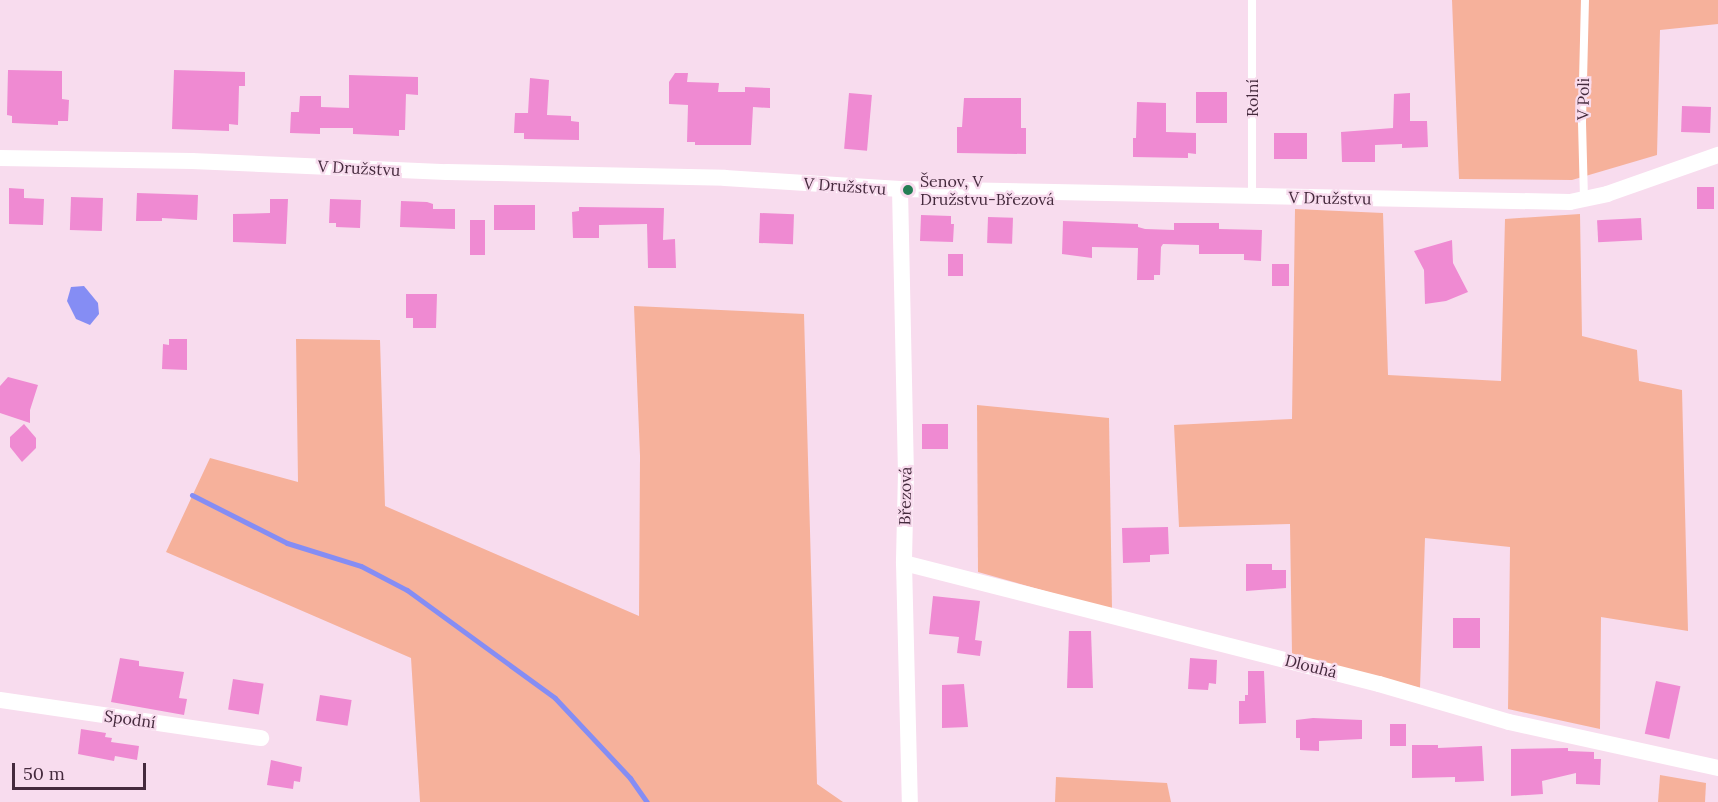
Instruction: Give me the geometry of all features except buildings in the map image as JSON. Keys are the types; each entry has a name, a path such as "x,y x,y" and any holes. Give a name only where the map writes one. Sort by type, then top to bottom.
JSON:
{"street":[{"name":"V Družstvu","path":"0,158 192,161 447,172 725,178 900,189 1570,202 1607,194 1718,155"},
{"name":"Březová","path":"900,189 906,472 904,563 910,802"},
{"name":"Dlouhá","path":"904,563 1379,684 1509,722 1718,768"},
{"name":"Spodní","path":"0,700 261,738"}],"lane":[{"name":"Rolní","path":"1252,0 1252,197"},
{"name":"V Poli","path":"1584,199 1582,122 1586,0"}],"shaded area":[{"path":"1452,0 1718,0 1718,24 1660,30 1657,155 1572,180 1459,179"},
{"path":"1295,209 1383,213 1388,375 1501,381 1505,219 1580,214 1582,336 1637,350 1639,381 1682,390 1688,631 1601,617 1600,729 1508,709 1510,547 1425,538 1420,688 1292,654 1290,524 1179,527 1174,425 1292,419"},
{"path":"634,306 804,314 817,784 843,802 420,802 411,658 166,552 210,458 298,482 296,339 380,340 385,506 639,616 640,456"},
{"path":"977,405 1109,418 1112,610 978,572"},
{"path":"1660,775 1706,783 1705,802 1658,802"},
{"path":"1056,777 1167,783 1171,802 1055,802"}],"water":[{"path":"84,286 98,303 99,314 90,325 76,319 67,301 71,287"}],"waterway":[{"path":"192,495 287,543 361,566 407,590 555,698 630,778 647,802"}],"place":[{"name":"Šenov, V Družstvu-Březová","path":"908,190"}]}
